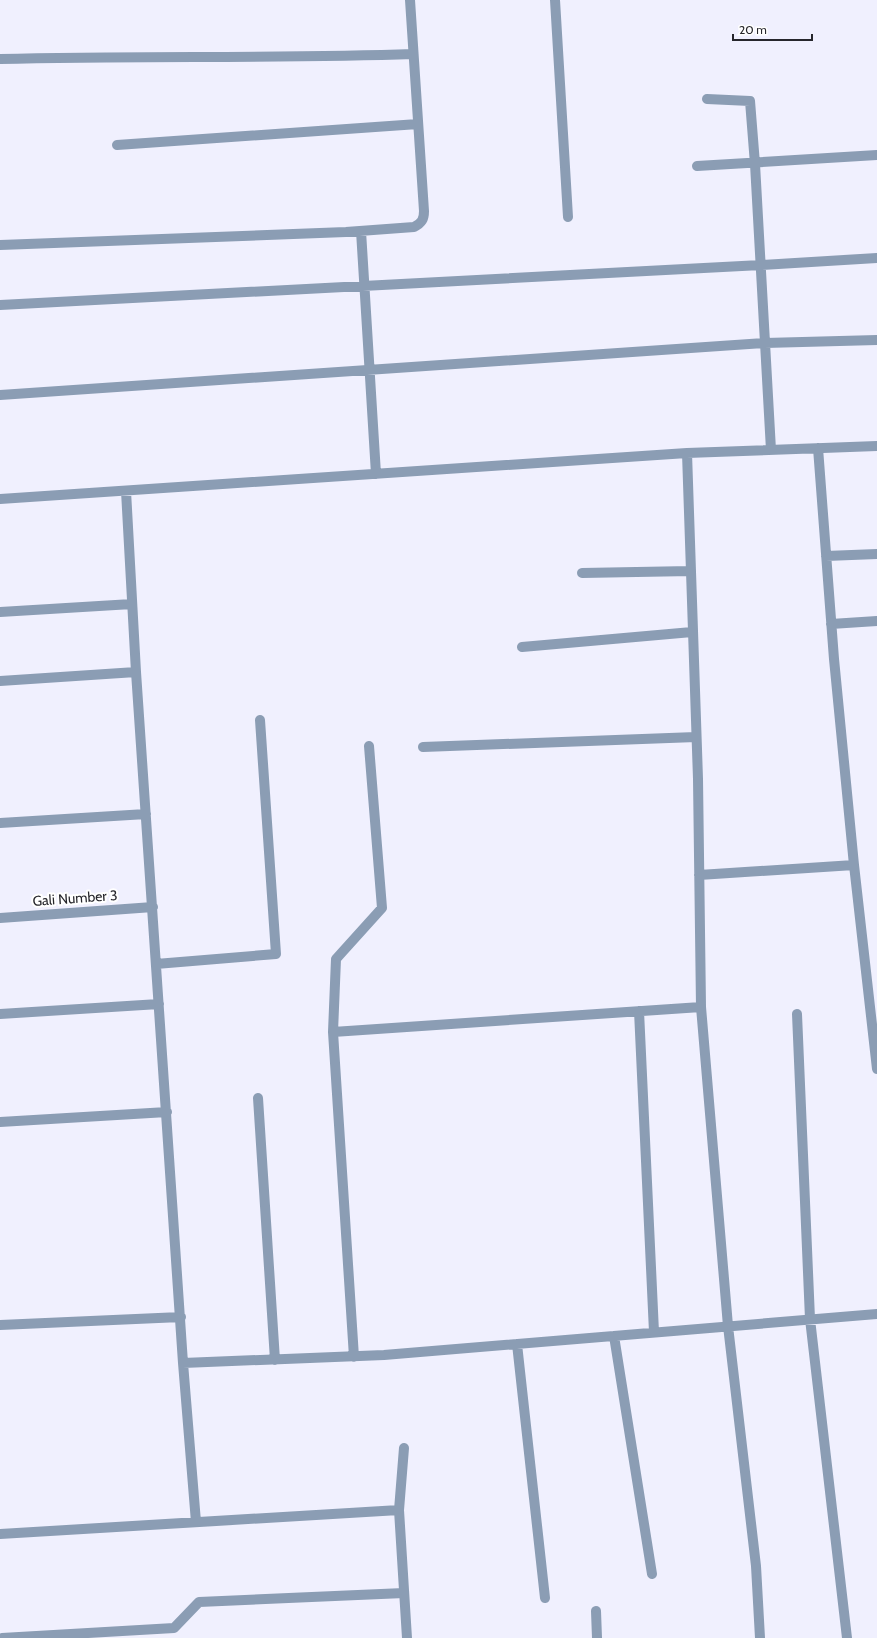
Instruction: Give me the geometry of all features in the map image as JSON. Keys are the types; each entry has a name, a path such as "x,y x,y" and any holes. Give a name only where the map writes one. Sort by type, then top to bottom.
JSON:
{"street":[{"path":"0,245 361,231 414,227 421,223 424,216 424,210 410,0"},
{"path":"555,0 568,217"},
{"path":"0,59 94,56 329,57 413,54"},
{"path":"707,99 750,101 755,164 771,450"},
{"path":"117,145 418,124"},
{"path":"697,166 755,164 877,155"},
{"path":"361,231 376,474"},
{"path":"0,305 877,258"},
{"path":"0,395 765,343 877,340"},
{"path":"0,499 687,453 877,446"},
{"path":"818,448 831,624 854,865 877,1069"},
{"path":"687,453 698,779 701,1007 728,1326 756,1566 760,1638"},
{"path":"126,491 136,672 183,1363 196,1522"},
{"path":"826,556 877,554"},
{"path":"582,573 690,570"},
{"path":"0,612 132,604"},
{"path":"831,624 877,621"},
{"path":"522,647 692,632"},
{"path":"0,681 136,672"},
{"path":"156,964 276,954 260,720"},
{"path":"422,747 696,737"},
{"path":"354,1357 334,1032 336,959 382,908 369,746"},
{"path":"0,823 146,814"},
{"path":"699,874 854,865"},
{"name":"Gali Number 3","path":"0,918 153,907"},
{"path":"0,1014 159,1004"},
{"path":"334,1032 701,1007"},
{"path":"639,1012 654,1332"},
{"path":"797,1014 810,1319 847,1638"},
{"path":"258,1098 275,1360"},
{"path":"0,1122 167,1112"},
{"path":"183,1363 354,1357 877,1314"},
{"path":"0,1325 181,1317"},
{"path":"614,1336 652,1574"},
{"path":"517,1344 545,1598"},
{"path":"404,1448 399,1510 407,1638"},
{"path":"0,1534 399,1510"},
{"path":"2,1638 174,1628 199,1602 404,1593"},
{"path":"596,1611 597,1638"}]}
